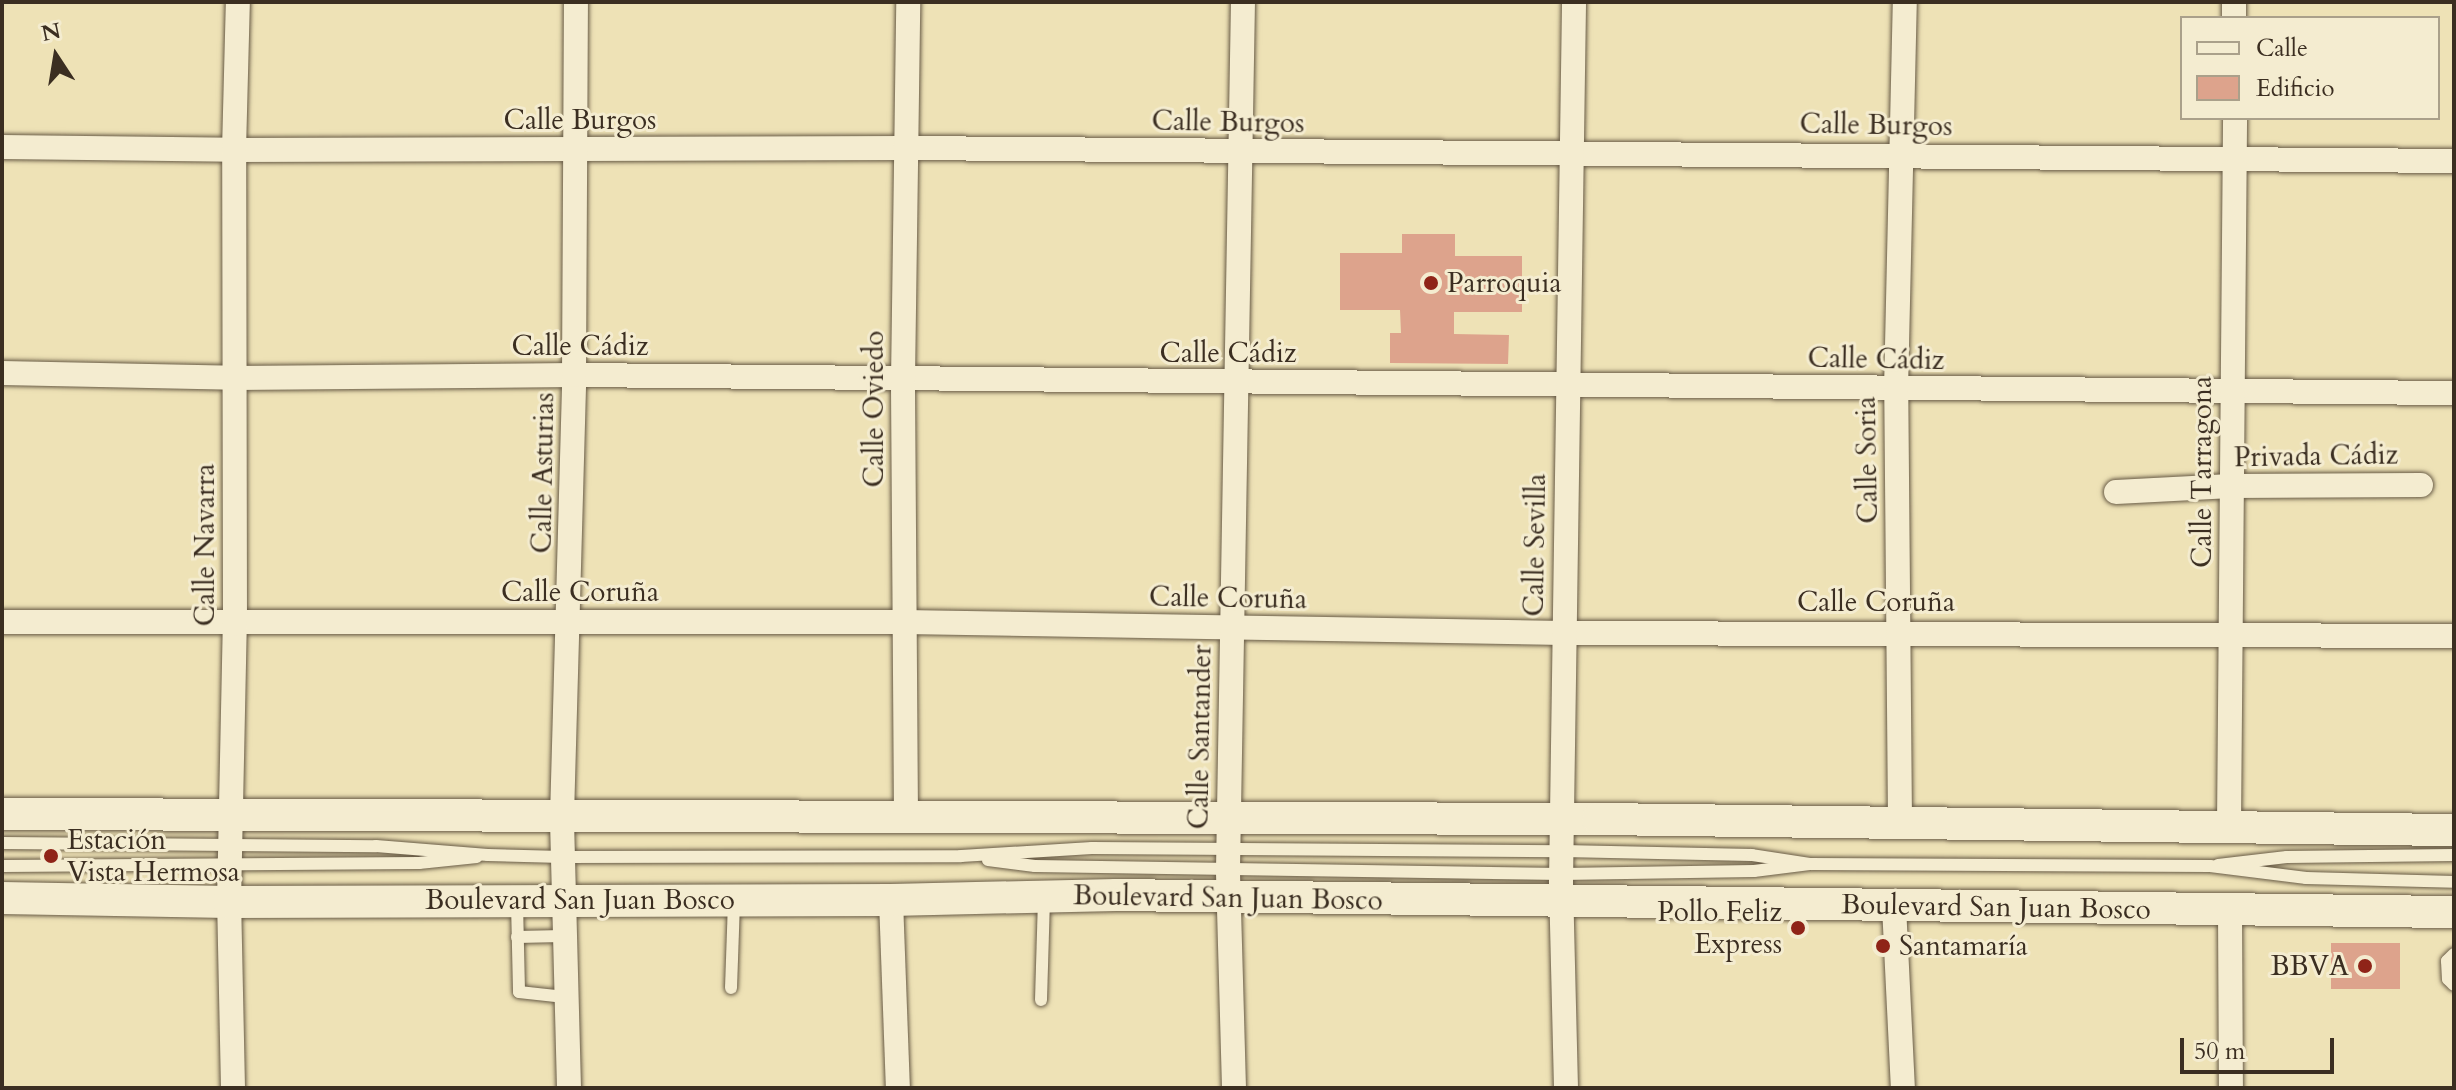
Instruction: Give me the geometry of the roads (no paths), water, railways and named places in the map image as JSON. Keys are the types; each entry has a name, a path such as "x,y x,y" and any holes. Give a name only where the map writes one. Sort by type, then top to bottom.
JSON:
{"street":[{"name":"Calle Navarra","path":"233,1088 229,902 235,624 234,150 238,2"},
{"name":"Calle Asturias","path":"569,1088 561,899 570,622 576,2"},
{"name":"Calle Oviedo","path":"906,816 903,380 908,2"},
{"name":"Calle Santander","path":"1234,1088 1229,859 1243,2"},
{"name":"Calle Sevilla","path":"1566,1088 1562,876 1574,2"},
{"name":"Calle Soria","path":"1900,821 1896,390 1905,2"},
{"name":"Calle Tarragona","path":"2229,826 2235,120"},
{"name":"Calle Burgos","path":"2,147 234,150 905,148 2454,161"},
{"name":"Calle Cádiz","path":"2,373 234,378 574,375 1238,384 2454,393"},
{"name":"Privada Cádiz","path":"2116,492 2231,486 2421,485"},
{"name":"Calle Coruña","path":"2,622 904,622 1564,633 2454,636"},
{"name":"Boulevard San Juan Bosco","path":"2,814 231,841 562,817 906,816 1229,859 1562,876 1894,906 2454,912"},
{"name":"Boulevard San Juan Bosco","path":"2,898 229,902 1045,897 1229,859 1563,819 2454,830"},
{"path":"891,900 898,1088"},
{"path":"1894,906 1903,1088"},
{"path":"2230,910 2231,1088"}],"lane":[{"path":"2,843 231,841 562,857 961,856 1092,848 1229,859 1562,876 1754,871 1810,864 2210,866 2306,878 2454,882"},
{"path":"2,866 231,841 419,863 488,855"},
{"path":"1562,876 1752,855 1810,864"},
{"path":"2210,866 2287,857 2454,855"},
{"path":"961,856 1035,866 1229,859"},
{"path":"1041,1000 1045,897"},
{"path":"518,900 519,992 565,997"},
{"path":"731,988 734,900"},
{"path":"517,937 563,936"},
{"path":"2454,954 2447,961 2448,979 2454,985"}],"place":[{"name":"Parroquia","path":"1431,283"},
{"name":"Estación Vista Hermosa","path":"51,856"},
{"name":"Pollo Feliz Express","path":"1798,928"},
{"name":"Santamaría","path":"1883,946"},
{"name":"BBVA","path":"2365,966"}]}
